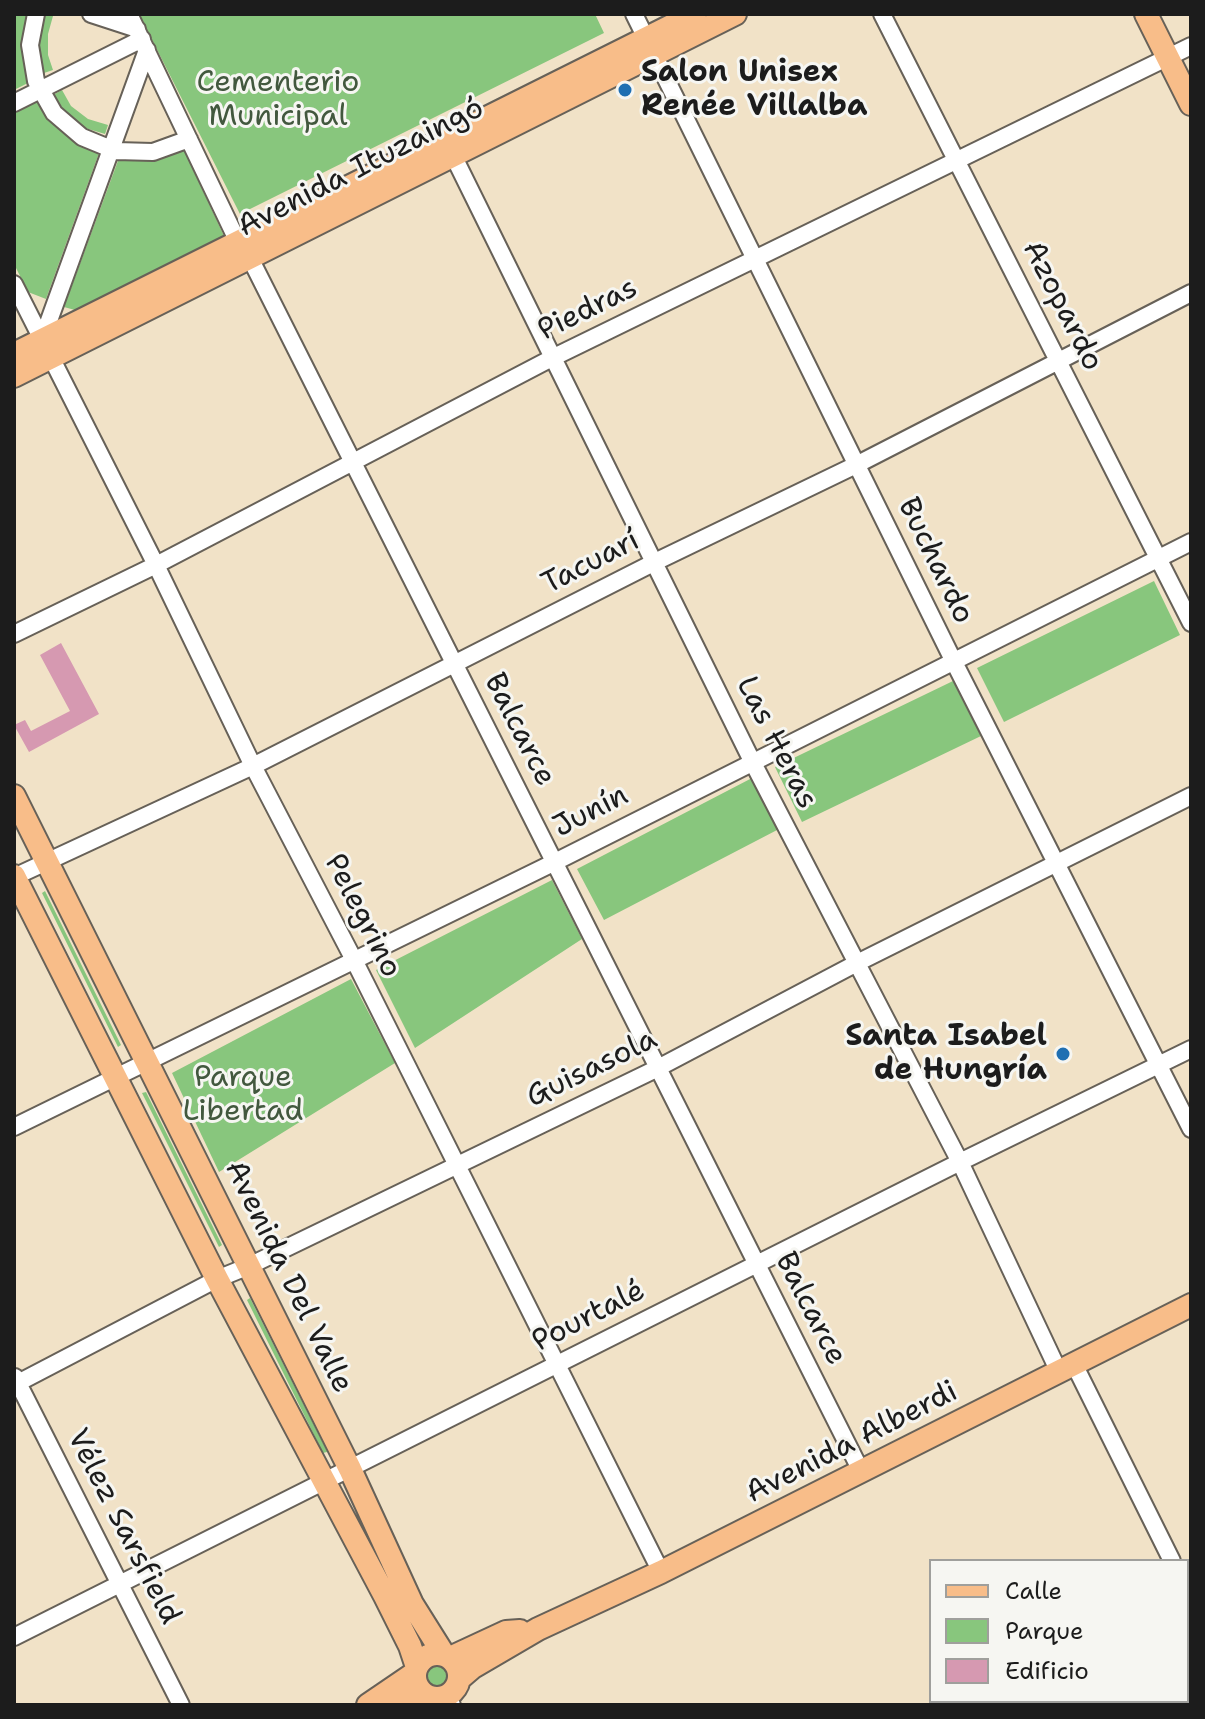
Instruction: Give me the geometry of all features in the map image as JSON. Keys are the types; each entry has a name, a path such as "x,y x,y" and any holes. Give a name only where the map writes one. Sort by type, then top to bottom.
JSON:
{"main road":[{"name":"Avenida Ituzaingó","path":"650,47 695,14"},
{"name":"Avenida Ituzaingó","path":"14,376 46,349 650,47 735,14"},
{"path":"1146,14 1191,104"},
{"name":"Avenida Ituzaingó","path":"14,354 46,349"},
{"name":"Avenida Del Valle","path":"14,796 350,1469 412,1604 447,1657"},
{"name":"Avenida Del Valle","path":"14,877 217,1279 395,1617 416,1670"},
{"name":"Avenida Alberdi","path":"401,1705 446,1694 473,1667 538,1629 661,1572 1191,1305"},
{"name":"Avenida Alberdi","path":"447,1657 506,1632 538,1629"},
{"path":"368,1705 416,1670 424,1658 431,1655 447,1657 456,1666 446,1694 417,1685 416,1670"}],"street":[{"path":"36,14 30,45 36,81 54,113 82,137 111,149 153,152 189,139"},
{"path":"91,14 139,33"},
{"name":"Buchardo","path":"634,14 954,662 1191,1129"},
{"name":"Azopardo","path":"882,14 1191,623"},
{"path":"14,103 139,33"},
{"path":"46,349 111,149 139,33"},
{"name":"Balcarce","path":"139,33 244,250 861,1471"},
{"name":"Piedras","path":"14,634 156,565 552,358 1191,46"},
{"name":"Las Heras","path":"449,147 752,761 1067,1368 1171,1559"},
{"name":"Pelegrino","path":"14,284 253,766 354,960 661,1572"},
{"name":"Tacuarí","path":"14,877 253,766 655,562 856,465 1191,293"},
{"name":"Junín","path":"14,1127 555,862 1191,542"},
{"name":"Guisasola","path":"15,1381 217,1279 656,1069 857,963 1191,796"},
{"name":"Pourtalé","path":"14,1637 1191,1049"},
{"name":"Vélez Sarsfield","path":"15,1381 181,1705"}],"green space":[{"path":"14,14 31,14 32,81 14,90"},
{"path":"44,14 53,16 48,34 48,55 53,70 44,73 39,58 39,34"},
{"name":"Cementerio Municipal","path":"139,14 595,14 604,33 240,214"},
{"path":"62,90 71,106 88,119 108,125 105,134 85,128 66,113 53,95"},
{"path":"38,101 63,130 99,153 46,299 28,292 14,264 14,113"},
{"path":"184,150 225,238 82,312 64,307 119,158 152,160"},
{"path":"1154,581 1180,635 1004,722 977,668"},
{"path":"953,681 981,736 802,822 775,767"},
{"path":"752,778 779,829 604,920 577,869"},
{"path":"552,880 582,939 415,1048 376,970"},
{"path":"45,891 121,1045 118,1047 42,893"},
{"name":"Parque Libertad","path":"351,979 395,1063 219,1172 172,1073"},
{"path":"146,1092 222,1245 219,1247 142,1093"},
{"path":"250,1298 327,1452 323,1453 247,1300"},
{"path":"436,1664 446,1667 449,1677 446,1687 436,1690 426,1687 423,1677 426,1667"}],"building":[{"path":"61,643 99,714 29,752 14,725 25,720 31,731 70,711 40,655"}],"place":[{"name":"Salon Unisex Renée Villalba","path":"625,90"},
{"name":"Santa Isabel de Hungría","path":"1063,1054"}]}
